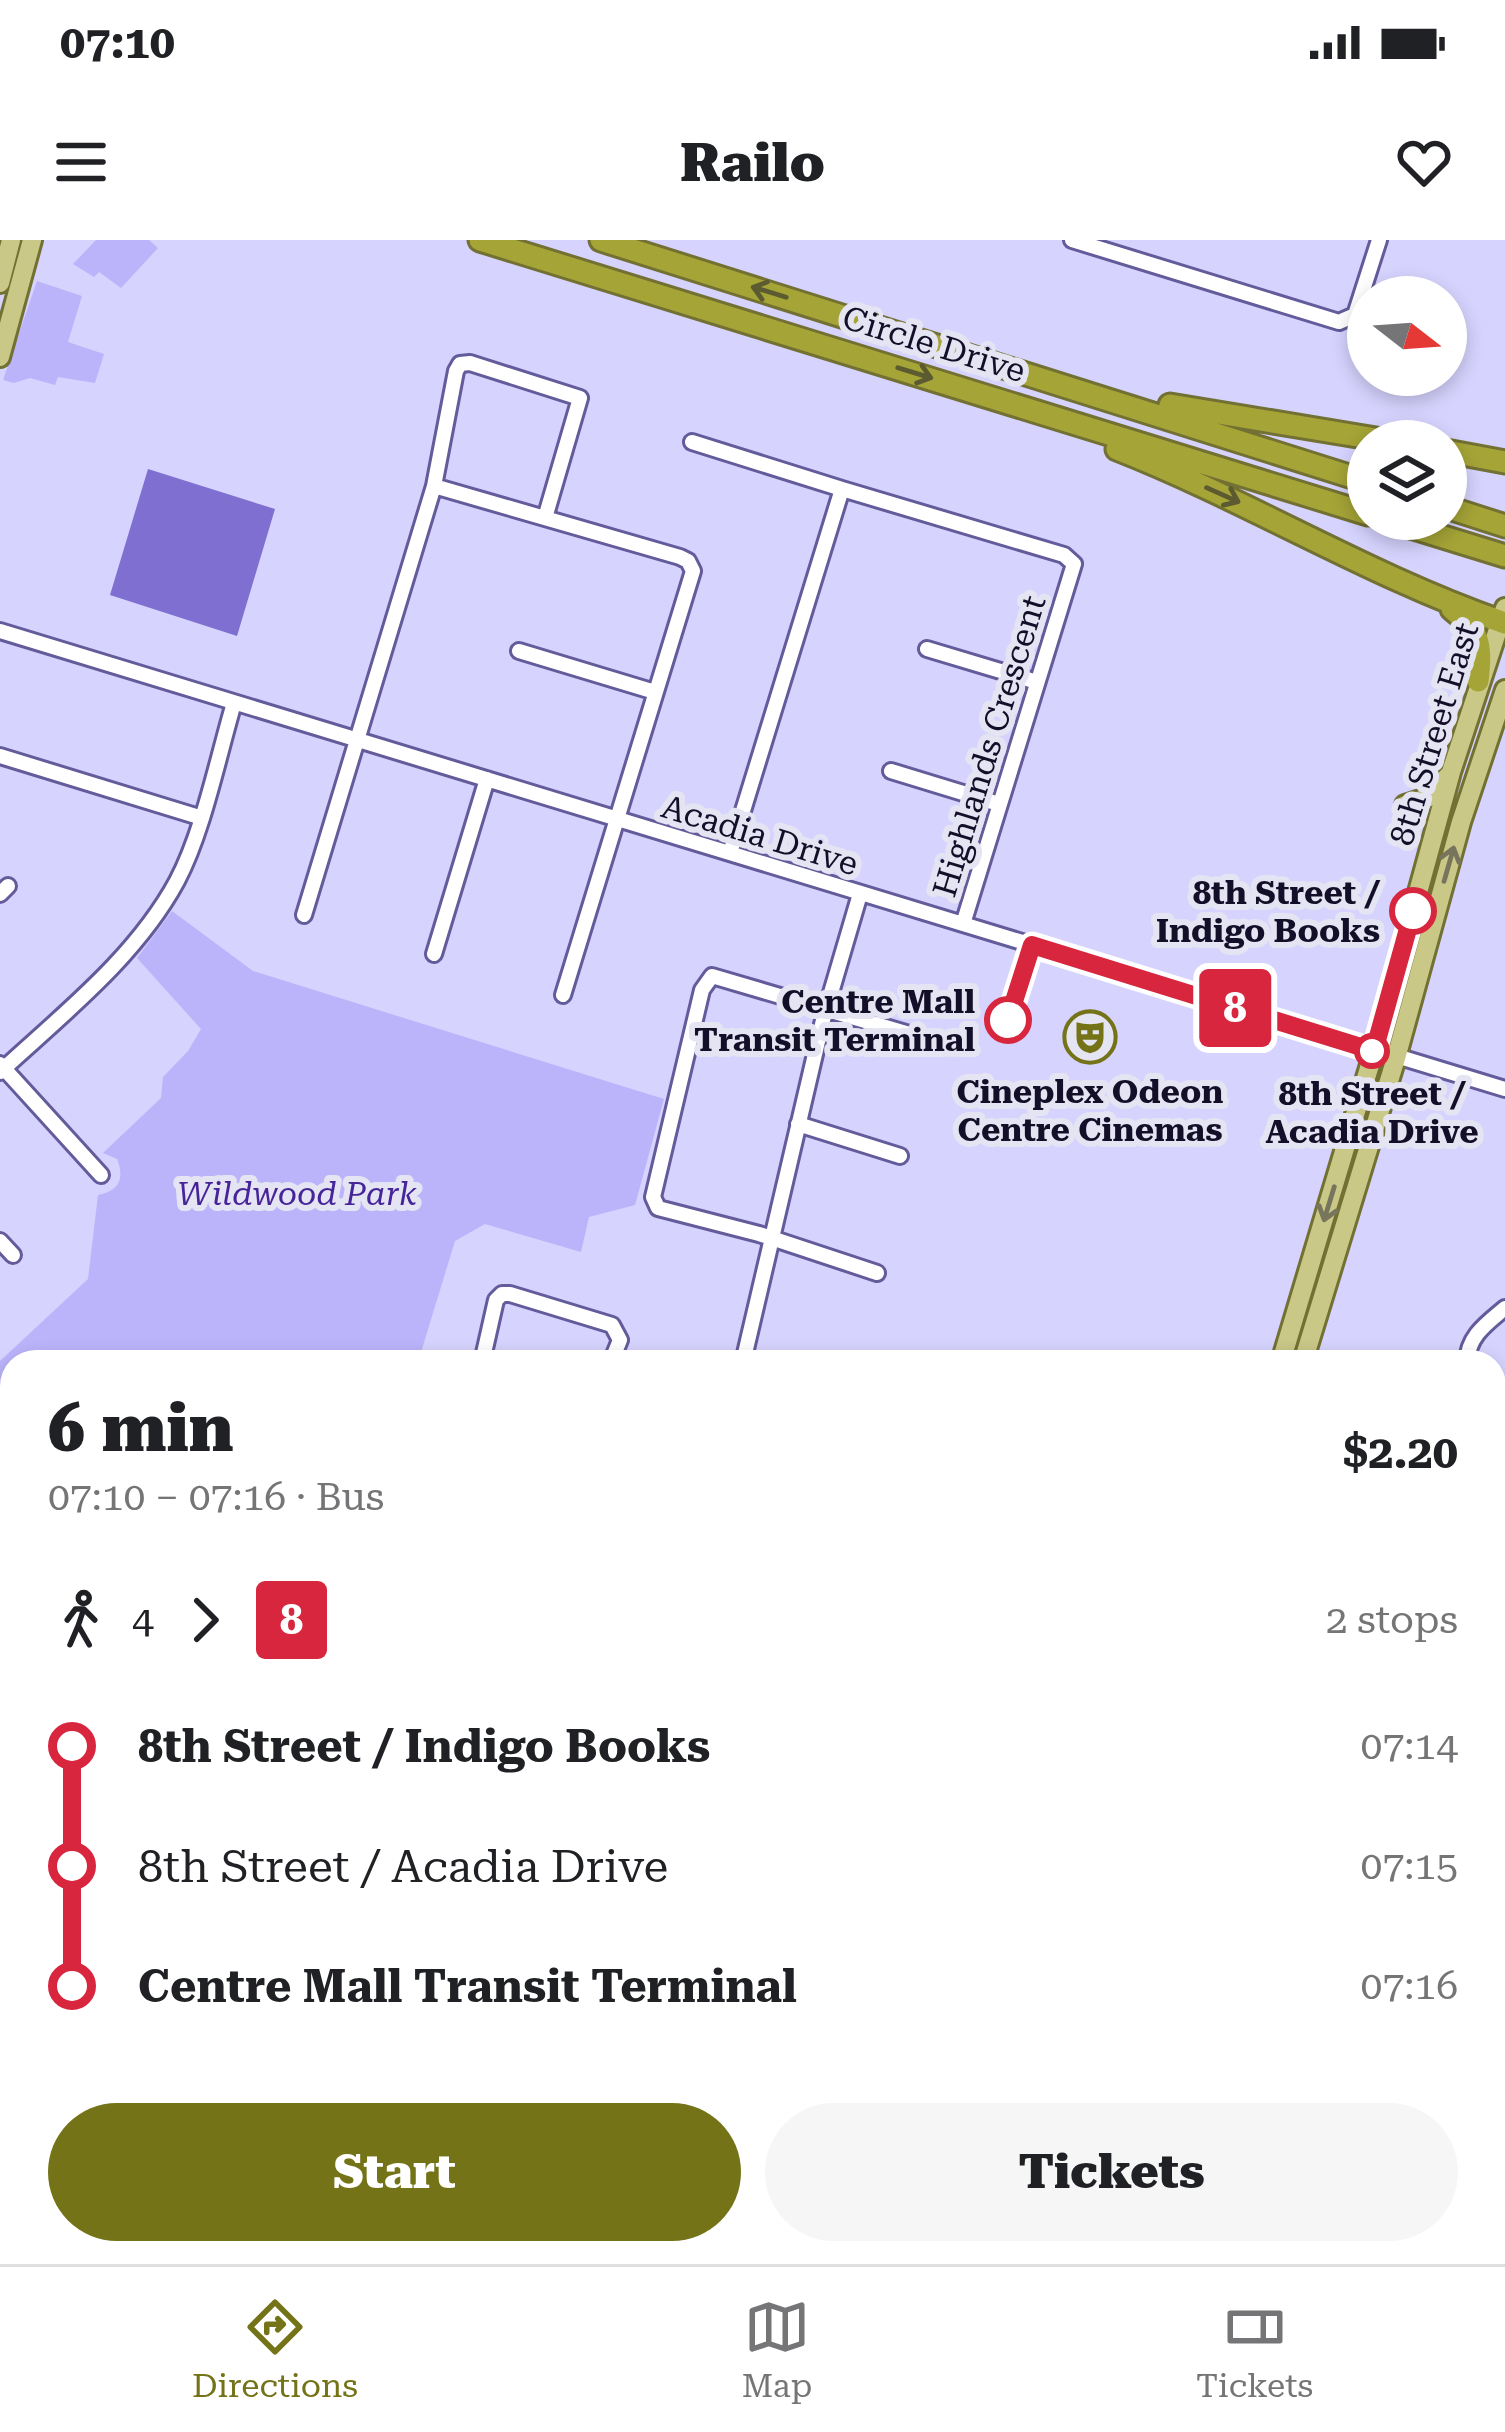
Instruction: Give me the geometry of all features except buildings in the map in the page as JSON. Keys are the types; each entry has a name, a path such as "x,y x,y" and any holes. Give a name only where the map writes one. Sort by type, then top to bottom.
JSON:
{"highway":[{"path":"462,240 602,278"},
{"name":"Circle Drive","path":"480,240 1347,507"},
{"name":"Circle Drive","path":"601,240 1347,475"},
{"path":"960,386 1138,457 1442,601 1503,617"},
{"path":"1082,389 1347,435"},
{"path":"1467,455 1505,461"},
{"path":"1467,513 1505,525"},
{"path":"1453,540 1501,555"},
{"path":"1442,601 1478,634 1482,644 1478,681"}],"main road":[{"path":"0,283 11,240"},
{"path":"0,357 32,240"},
{"name":"8th Street East","path":"1285,1350 1478,681 1503,617"},
{"name":"8th Street East","path":"1307,1350 1396,1058 1461,822 1505,690"},
{"path":"1405,805 1427,798 1451,772"}],"street":[{"path":"1072,240 1339,322 1355,315 1379,240"},
{"path":"304,915 434,486 456,371 464,362 580,398 545,518"},
{"path":"692,442 842,489 730,853"},
{"path":"434,486 680,557 692,566 563,995"},
{"name":"Highlands Crescent","path":"842,489 1064,555 1074,565 963,924"},
{"name":"Acadia Drive","path":"0,631 1505,1089"},
{"path":"927,649 1037,682"},
{"path":"519,651 655,692"},
{"path":"101,1175 1,1068 121,957 155,917 179,877 234,703"},
{"path":"0,755 199,817"},
{"path":"890,771 999,804"},
{"path":"434,954 487,779"},
{"path":"748,1350 826,1009 860,894"},
{"path":"877,1273 658,1208 653,1197 706,980 717,976 923,1038"},
{"path":"798,1124 899,1156"},
{"path":"0,1241 13,1255"},
{"path":"485,1350 496,1300 510,1294 612,1325 620,1340 616,1350"},
{"path":"1468,1350 1477,1333 1505,1308"}],"green space":[{"path":"96,240 149,240 158,248 121,288 99,272 94,277 73,264"},
{"path":"37,281 82,296 68,342 104,354 95,383 58,377 55,385 30,378 14,383 3,380"},
{"name":"Wildwood Park","path":"172,911 253,971 664,1099 635,1205 589,1217 581,1252 485,1224 455,1241 422,1350 12,1350 88,1279 98,1195 115,1187 120,1178 117,1159 103,1153 161,1098 163,1077 201,1029 137,958"}],"shaded area":[{"path":"148,469 275,509 237,636 110,595"}],"bus line":[{"name":"8","path":"1008,1020 1032,945 1374,1051 1413,911"}],"place":[{"name":"8th Street / Indigo Books","path":"1413,911"},
{"name":"Centre Mall Transit Terminal","path":"1008,1020"},
{"name":"Cineplex Odeon Centre Cinemas","path":"1090,1037"},
{"name":"8th Street / Acadia Drive","path":"1372,1051"}]}
